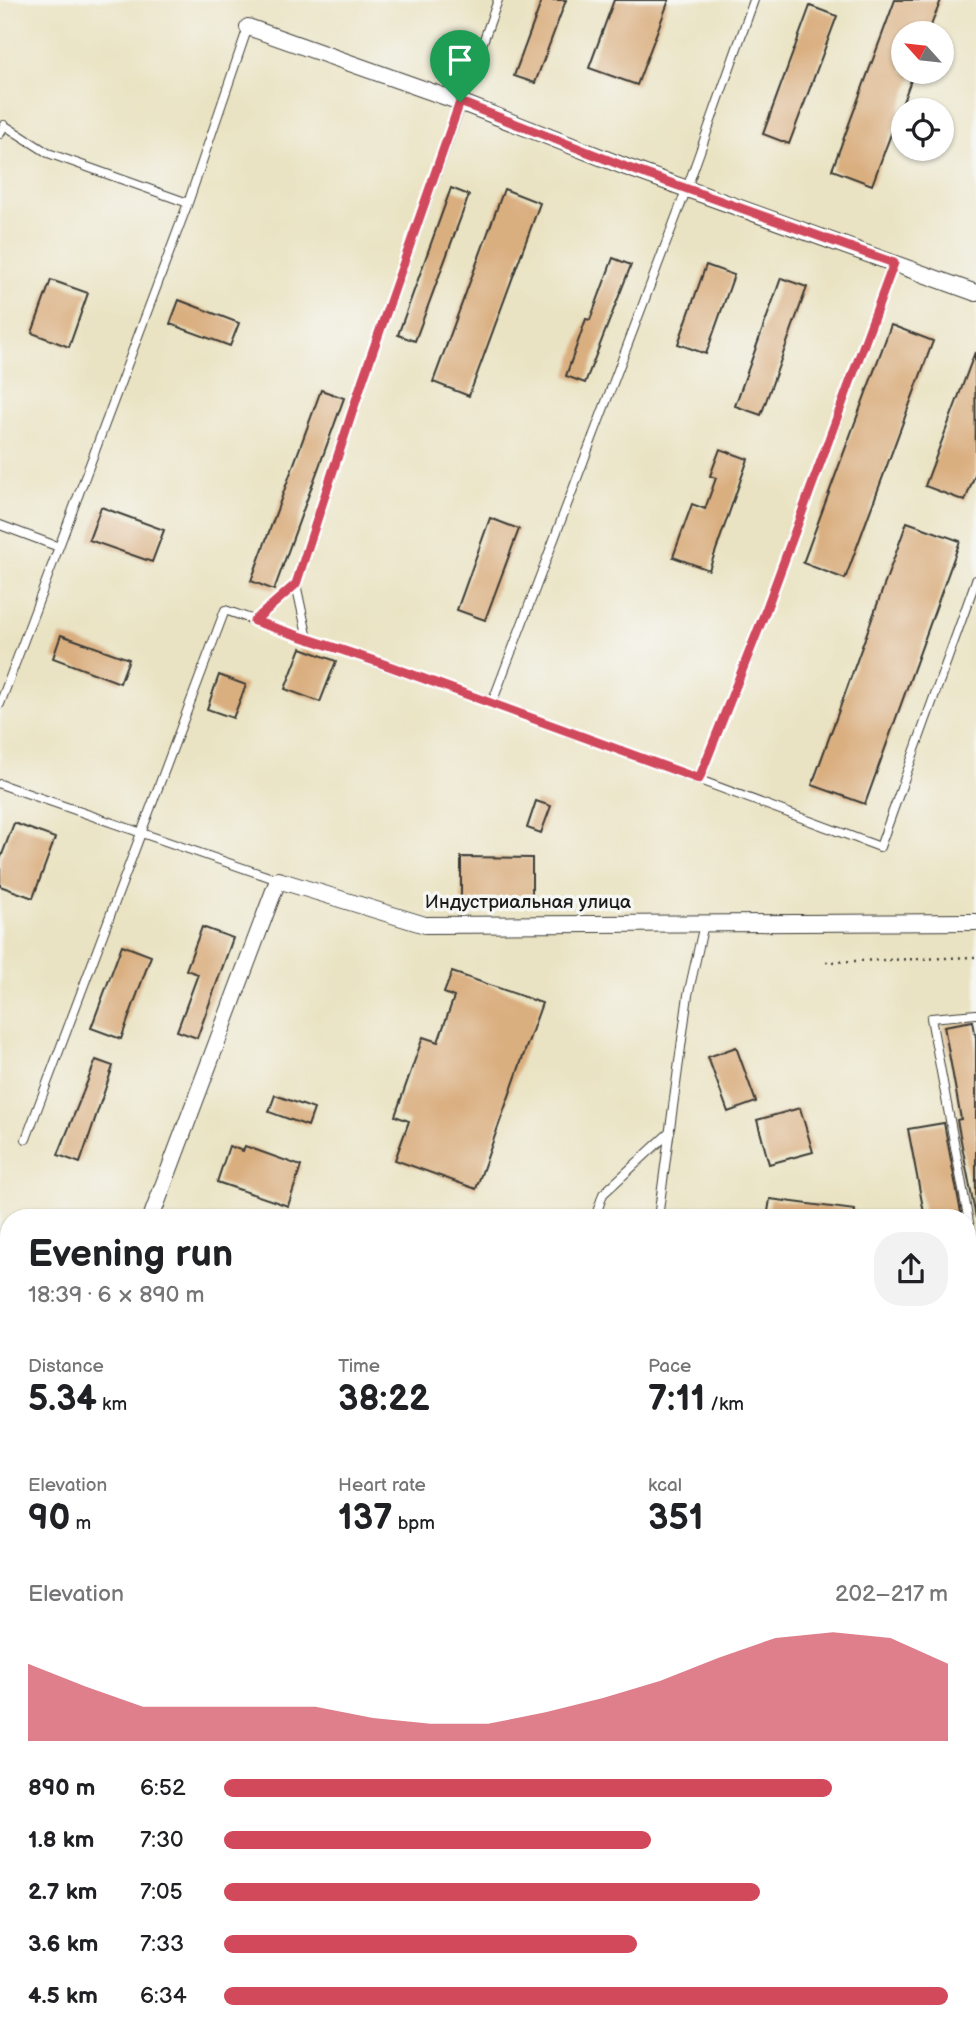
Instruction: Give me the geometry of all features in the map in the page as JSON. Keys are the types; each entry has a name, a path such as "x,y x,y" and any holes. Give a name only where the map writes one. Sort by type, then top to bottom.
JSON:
{"street":[{"path":"247,27 460,102 976,293"},
{"path":"154,1209 278,880"},
{"name":"Индустриальная улица","path":"278,880 425,925 976,922"}],"lane":[{"path":"308,639 296,584 363,379 498,0"},
{"path":"492,703 687,188 754,0"},
{"path":"0,704 188,203 247,27"},
{"path":"0,134 5,125 48,153 188,203"},
{"path":"699,779 766,610 894,263"},
{"path":"0,525 59,547"},
{"path":"26,1139 225,610 492,703 880,847 976,580"},
{"path":"254,621 296,584"},
{"path":"0,784 278,880"},
{"path":"659,1209 688,995 704,924"},
{"path":"967,1209 931,1018 976,1014"},
{"path":"598,1209 603,1194 670,1132"}],"path":[{"path":"826,962 976,957"}],"building":[{"path":"542,0 566,0 535,83 514,76"},
{"path":"614,0 669,0 637,85 589,68"},
{"path":"895,0 941,0 933,21 891,21 891,84 910,84 904,98 891,98 891,134 872,185 832,170"},
{"path":"810,6 837,16 789,144 763,134"},
{"path":"451,188 469,195 415,341 398,335"},
{"path":"504,189 540,203 469,396 433,382"},
{"path":"613,258 631,265 585,383 566,376 586,319 590,320"},
{"path":"706,265 734,275 706,354 678,344"},
{"path":"781,278 807,287 761,415 735,406"},
{"path":"51,280 88,293 69,347 32,333"},
{"path":"179,300 239,323 230,346 170,324"},
{"path":"891,325 933,341 845,579 803,563"},
{"path":"975,352 976,472 965,501 925,486"},
{"path":"321,390 344,398 274,590 251,581"},
{"path":"720,449 748,459 709,570 673,557 692,504 705,509 716,478 710,476"},
{"path":"101,507 164,530 152,562 89,540"},
{"path":"490,518 519,529 485,620 457,610"},
{"path":"907,522 960,541 865,804 812,785"},
{"path":"61,635 129,659 120,683 53,658"},
{"path":"301,648 336,661 320,702 285,689"},
{"path":"219,675 246,685 233,718 207,709"},
{"path":"536,801 551,806 541,833 527,828"},
{"path":"14,823 55,838 33,898 0,886 0,860"},
{"path":"461,857 532,858 532,902 461,902"},
{"path":"202,927 233,938 197,1038 177,1031 198,974 186,970"},
{"path":"122,945 151,956 121,1039 91,1028"},
{"path":"452,972 542,1003 476,1189 395,1160 409,1121 395,1116 423,1037 438,1042 454,997 444,993"},
{"path":"973,1021 976,1038 976,1209 957,1120 961,1119 944,1026"},
{"path":"736,1047 756,1102 728,1112 708,1057"},
{"path":"96,1060 113,1066 80,1163 58,1155"},
{"path":"275,1095 314,1109 308,1126 269,1112"},
{"path":"800,1108 813,1152 769,1164 757,1120"},
{"path":"944,1123 960,1209 923,1209 908,1129"},
{"path":"229,1146 243,1151 245,1146 301,1166 288,1206 217,1182"},
{"path":"770,1199 847,1209 768,1209"}],"route":[{"path":"460,102 626,167 894,263 766,610 699,779 378,662 254,621 296,584 363,379 460,102"}]}
